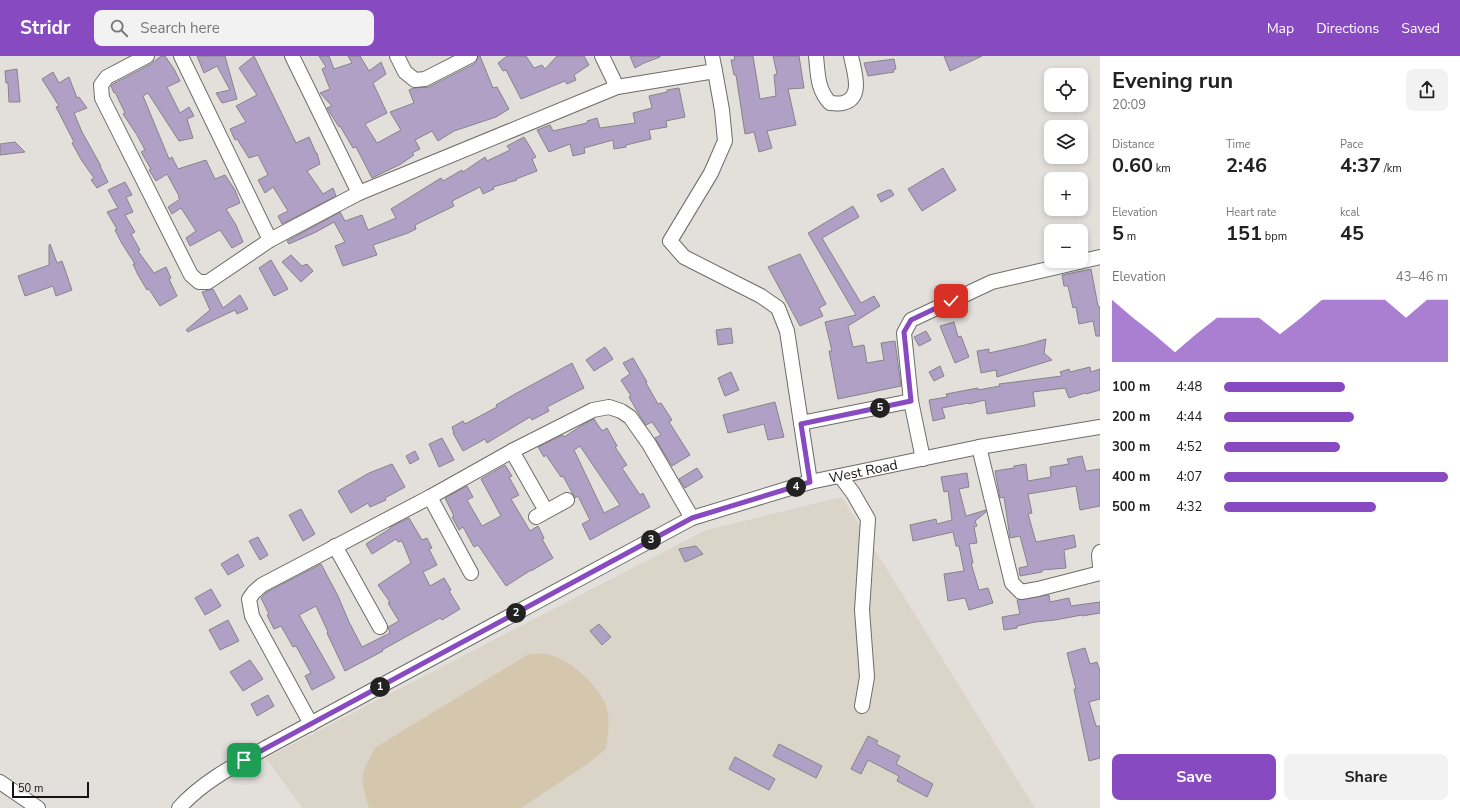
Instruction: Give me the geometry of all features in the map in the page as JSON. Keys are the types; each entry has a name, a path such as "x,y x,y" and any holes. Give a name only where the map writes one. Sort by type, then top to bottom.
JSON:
{"street":[{"path":"147,56 106,77 101,85 102,98 191,274 199,282 208,282 270,240 359,193 617,87 715,71"},
{"path":"181,56 270,240"},
{"path":"292,56 359,193"},
{"path":"397,56 405,72 415,80 425,79 470,56"},
{"path":"602,56 617,87"},
{"path":"712,56 722,110 725,142 711,173 670,241 684,257 761,296 778,308 787,331 810,482"},
{"path":"816,56 819,82 824,96 830,103 843,103 852,98 857,88 851,56"},
{"path":"923,459 911,401 904,332 911,320 992,282 1100,257"},
{"path":"801,424 911,401"},
{"path":"311,724 252,616 249,599 262,585 430,497 512,451 593,410 609,408 621,411 630,417 649,444 692,518"},
{"name":"West Road","path":"179,808 185,801 217,776 271,745 692,518 810,482 841,477 979,447 1100,427"},
{"path":"979,447 1012,583 1021,592 1100,573"},
{"path":"512,451 541,514 567,500"},
{"path":"841,477 853,493 868,519 862,610 867,677 862,706"},
{"path":"430,497 471,573"},
{"path":"335,546 380,628"},
{"path":"1100,552 1100,566"},
{"path":"0,782 38,808"}],"shaded area":[{"path":"842,497 1035,808 302,808 266,758 706,530"},
{"path":"529,654 550,655 566,662 574,667 596,688 605,703 608,714 606,749 590,762 521,808 369,808 364,789 363,776 366,764 376,747"}],"building":[{"path":"161,56 165,56 180,81 167,87 180,113 189,107 194,116 187,119 193,138 179,141 148,93 143,96 169,159 172,157 178,169 206,160 215,179 225,175 235,190 240,203 226,209 236,225 243,242 232,248 220,230 190,246 186,238 196,231 181,208 172,214 168,207 180,199 178,197 179,196 167,174 156,181 149,170 151,169 141,152 145,150 123,114 125,113 111,86 151,64"},
{"path":"197,56 225,56 237,99 222,103 216,93 230,90 217,66 204,73"},
{"path":"254,56 296,143 309,137 317,153 320,164 307,171 323,194 333,188 336,196 282,224 278,216 288,211 273,187 265,193 258,180 268,175 258,155 249,158 237,139 235,140 230,129 246,122 236,106 257,95 239,68"},
{"path":"319,56 329,56 334,69 352,63 348,56 360,56 369,71 381,62 386,74 373,83 387,113 365,124 377,143 401,130 390,112 414,103 409,90 414,88 429,87 474,64 478,56 480,56 493,88 497,87 509,109 496,117 454,131 438,141 432,131 415,140 420,149 412,153 414,155 401,164 372,178 356,147 353,148 327,108 332,106 320,93 330,89 322,69 326,67"},
{"path":"507,56 526,56 534,68 542,65 545,69 557,56 584,56 589,65 574,75 576,80 567,84 565,81 521,99 506,70 503,71 498,63"},
{"path":"630,56 660,56 660,57 635,68"},
{"path":"734,56 753,56 760,99 776,96 774,75 777,74 773,56 799,56 804,88 788,89 796,125 767,131 772,148 759,152 754,132 745,134 736,75 734,75 731,60 735,60"},
{"path":"944,56 982,56 950,71"},
{"path":"894,59 896,69 893,70 894,72 868,76 864,63"},
{"path":"17,69 20,102 9,102 8,83 6,83 5,71"},
{"path":"53,72 59,83 69,77 77,98 79,97 87,108 74,113 82,132 108,182 97,188 91,180 94,178 72,143 74,142 56,107 59,106 42,79"},
{"path":"679,88 685,117 666,121 667,127 649,130 651,139 626,145 626,147 614,149 613,140 584,148 585,153 573,156 570,144 549,152 537,130 550,125 553,131 587,123 587,121 597,118 600,128 635,123 633,113 652,108 649,96"},
{"path":"524,137 536,157 532,159 537,171 516,179 517,180 493,187 494,189 483,194 480,187 452,201 454,206 415,225 416,229 373,245 377,255 343,266 335,246 345,242 334,222 289,244 287,241 340,212 345,221 362,215 368,230 396,218 391,209 441,178 443,181 462,170 463,172 485,157 487,161 510,150 507,146"},
{"path":"15,142 25,152 0,155 0,144"},
{"path":"943,168 956,190 922,211 908,189"},
{"path":"125,182 132,195 126,197 133,212 125,215 135,232 131,234 140,250 138,251 154,273 166,267 171,278 169,279 177,296 160,306 149,289 147,290 138,275 133,264 135,264 121,242 115,230 117,229 107,212 118,208 108,190"},
{"path":"891,190 894,195 881,202 877,195"},
{"path":"853,206 859,217 822,238 861,303 874,296 880,306 848,326 853,347 864,345 867,363 884,360 881,343 895,341 901,386 838,399 829,351 832,351 825,322 856,315 808,233"},
{"path":"50,244 57,263 62,261 72,290 56,296 53,286 25,296 18,276 49,265"},
{"path":"800,254 826,304 819,308 823,316 800,326 768,267"},
{"path":"291,255 302,266 307,264 313,271 301,282 282,262"},
{"path":"271,260 288,289 274,296 259,268"},
{"path":"1091,269 1100,311 1100,336 1096,336 1093,321 1079,324 1076,307 1073,308 1068,286 1064,286 1062,275"},
{"path":"213,289 223,308 240,295 248,309 237,314 235,310 188,332 186,330 210,310 202,292"},
{"path":"954,322 958,337 961,336 969,357 955,363 940,326"},
{"path":"731,328 733,343 718,345 716,330"},
{"path":"926,331 931,340 919,346 914,337"},
{"path":"1046,339 1044,353 1052,360 997,377 996,370 981,373 977,351 989,349 989,353"},
{"path":"605,347 613,359 594,371 586,360"},
{"path":"633,358 658,404 661,403 672,420 669,422 690,455 672,466 655,438 661,435 652,422 646,425 629,397 631,396 621,380 630,374 623,363"},
{"path":"572,363 584,388 547,407 549,411 532,420 530,417 487,443 485,439 463,451 453,433 452,427 463,421 465,424 497,407 496,405"},
{"path":"940,366 944,376 934,381 929,372"},
{"path":"1090,367 1091,372 1100,369 1100,390 1069,398 1065,388 1033,392 1035,406 987,414 985,400 968,403 942,408 945,418 933,421 929,400 947,397 946,394 978,388 978,390 1000,386 999,384 1062,376 1060,372 1069,369 1070,372"},
{"path":"731,372 739,390 725,396 718,378"},
{"path":"775,402 784,437 768,440 764,424 728,433 723,415"},
{"path":"594,419 602,431 607,428 617,446 615,447 627,465 622,468 640,495 643,493 650,507 590,540 582,524 590,520 578,496 575,498 563,476 561,477 546,455 544,457 538,447 563,435 564,437","holes":["580,446 620,505 604,513 574,450"]},
{"path":"442,438 454,460 439,467 429,444"},
{"path":"415,451 419,459 410,464 406,456"},
{"path":"1082,456 1086,471 1100,469 1100,506 1080,510 1076,486 1028,494 1032,513 1028,514 1036,542 1074,535 1076,547 1064,550 1066,568 1042,570 1042,572 1020,576 1019,568 1028,566 1020,536 1010,538 1004,497 1000,498 995,471 1014,468 1014,466 1026,464 1028,481 1051,477 1050,467 1069,464 1067,459"},
{"path":"392,464 405,487 385,498 386,500 370,507 368,503 351,513 338,491 369,473"},
{"path":"505,465 512,476 509,477 519,495 511,499 530,531 538,526 544,538 542,539 553,558 506,586 478,545 474,547 463,527 459,530 452,517 454,516 445,498 467,486 473,497 467,500 482,526 501,516 481,479"},
{"path":"697,468 703,477 685,488 679,479"},
{"path":"967,473 969,487 959,489 966,516 986,510 986,512 975,521 977,526 974,527 977,543 969,544 973,563 971,563 979,590 988,588 993,603 969,610 965,598 948,601 944,574 964,571 959,546 956,546 953,532 913,541 910,525 936,519 937,524 952,520 948,491 944,492 941,477"},
{"path":"301,509 315,534 303,541 289,515"},
{"path":"409,518 422,540 427,538 432,548 429,549 437,565 423,572 430,586 444,578 451,590 449,591 460,609 442,620 440,618 345,671 316,606 299,615 335,678 312,690 305,676 311,673 296,646 293,647 281,626 274,629 261,598 267,592 321,564 362,647 390,633 388,627 399,621 388,603 390,602 378,585 411,563 402,541 398,542 396,539 372,554 366,544 391,528 390,527"},
{"path":"258,537 268,555 260,560 249,541"},
{"path":"696,546 703,554 685,562 679,549"},
{"path":"238,554 244,566 228,575 221,564"},
{"path":"211,589 221,606 205,615 195,598"},
{"path":"1049,595 1050,602 1069,598 1071,606 1100,602 1100,613 1035,622 1017,626 1017,628 1004,630 1002,617 1020,614 1017,600"},
{"path":"228,620 239,641 220,650 209,630"},
{"path":"599,624 611,637 602,645 590,631"},
{"path":"1085,648 1090,664 1097,662 1100,671 1100,699 1089,702 1096,726 1100,726 1100,758 1089,761 1074,689 1076,689 1067,653"},
{"path":"250,660 263,679 243,691 230,672"},
{"path":"268,695 274,706 257,716 251,704"},
{"path":"868,736 878,741 876,744 900,756 896,764 933,784 927,797 897,781 899,776 868,760 861,774 851,769"},
{"path":"779,744 822,766 816,778 773,756"},
{"path":"735,757 775,779 769,790 729,769"}],"route":[{"path":"244,760 692,518 810,482 801,424 911,401 904,332 911,320 951,301"}]}
